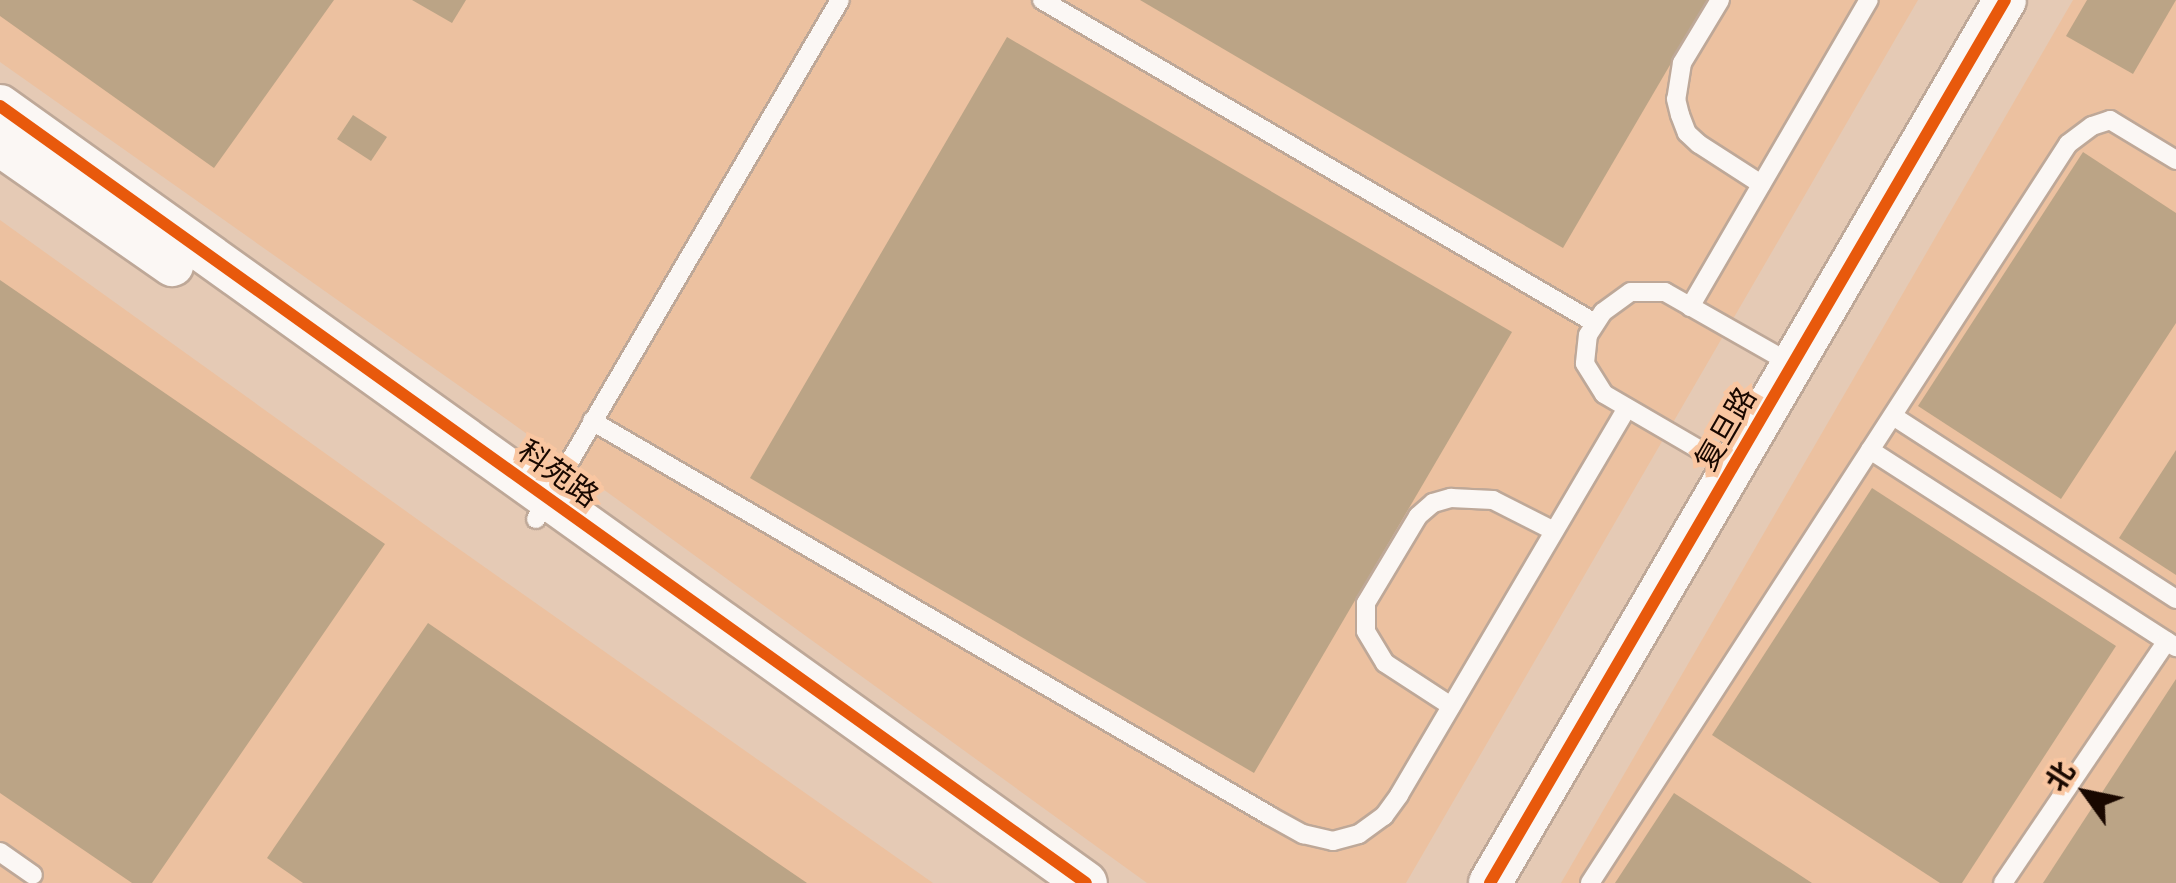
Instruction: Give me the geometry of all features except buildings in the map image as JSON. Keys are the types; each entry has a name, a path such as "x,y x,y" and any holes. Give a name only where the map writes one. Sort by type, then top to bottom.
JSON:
{"street":[{"name":"复旦路","path":"1490,883 2006,0"},
{"name":"科苑路","path":"0,106 1048,883"},
{"name":"科苑路","path":"0,145 542,508 1086,883"}],"lane":[{"path":"542,508 840,0"},
{"path":"1042,0 1596,323"},
{"path":"1720,0 1682,62 1677,79 1680,115 1699,144 1761,184"},
{"path":"1690,306 1866,5 1846,0"},
{"path":"1590,883 2068,144 2092,126 2110,120 2176,160"},
{"path":"1732,469 1604,394 1584,363 1588,335 1602,312 1631,292 1664,292 1793,364"},
{"path":"592,421 1303,834 1333,841 1359,834 1384,816 1627,408"},
{"path":"1892,416 2176,598"},
{"path":"1870,450 2171,644 2003,883"},
{"path":"1451,706 1385,662 1374,648 1364,617 1374,588 1418,516 1432,503 1451,498 1493,500 1554,531"},
{"path":"0,852 33,875"}],"shaded area":[{"path":"0,0 1918,0 1406,883 1147,883 509,421 0,62"},
{"path":"2073,0 2176,0 2176,883 1561,883"},
{"path":"0,220 442,537 933,883 0,883"}],"cycle path":[{"path":"1490,883 2005,0"},
{"path":"0,106 1086,883"}]}
